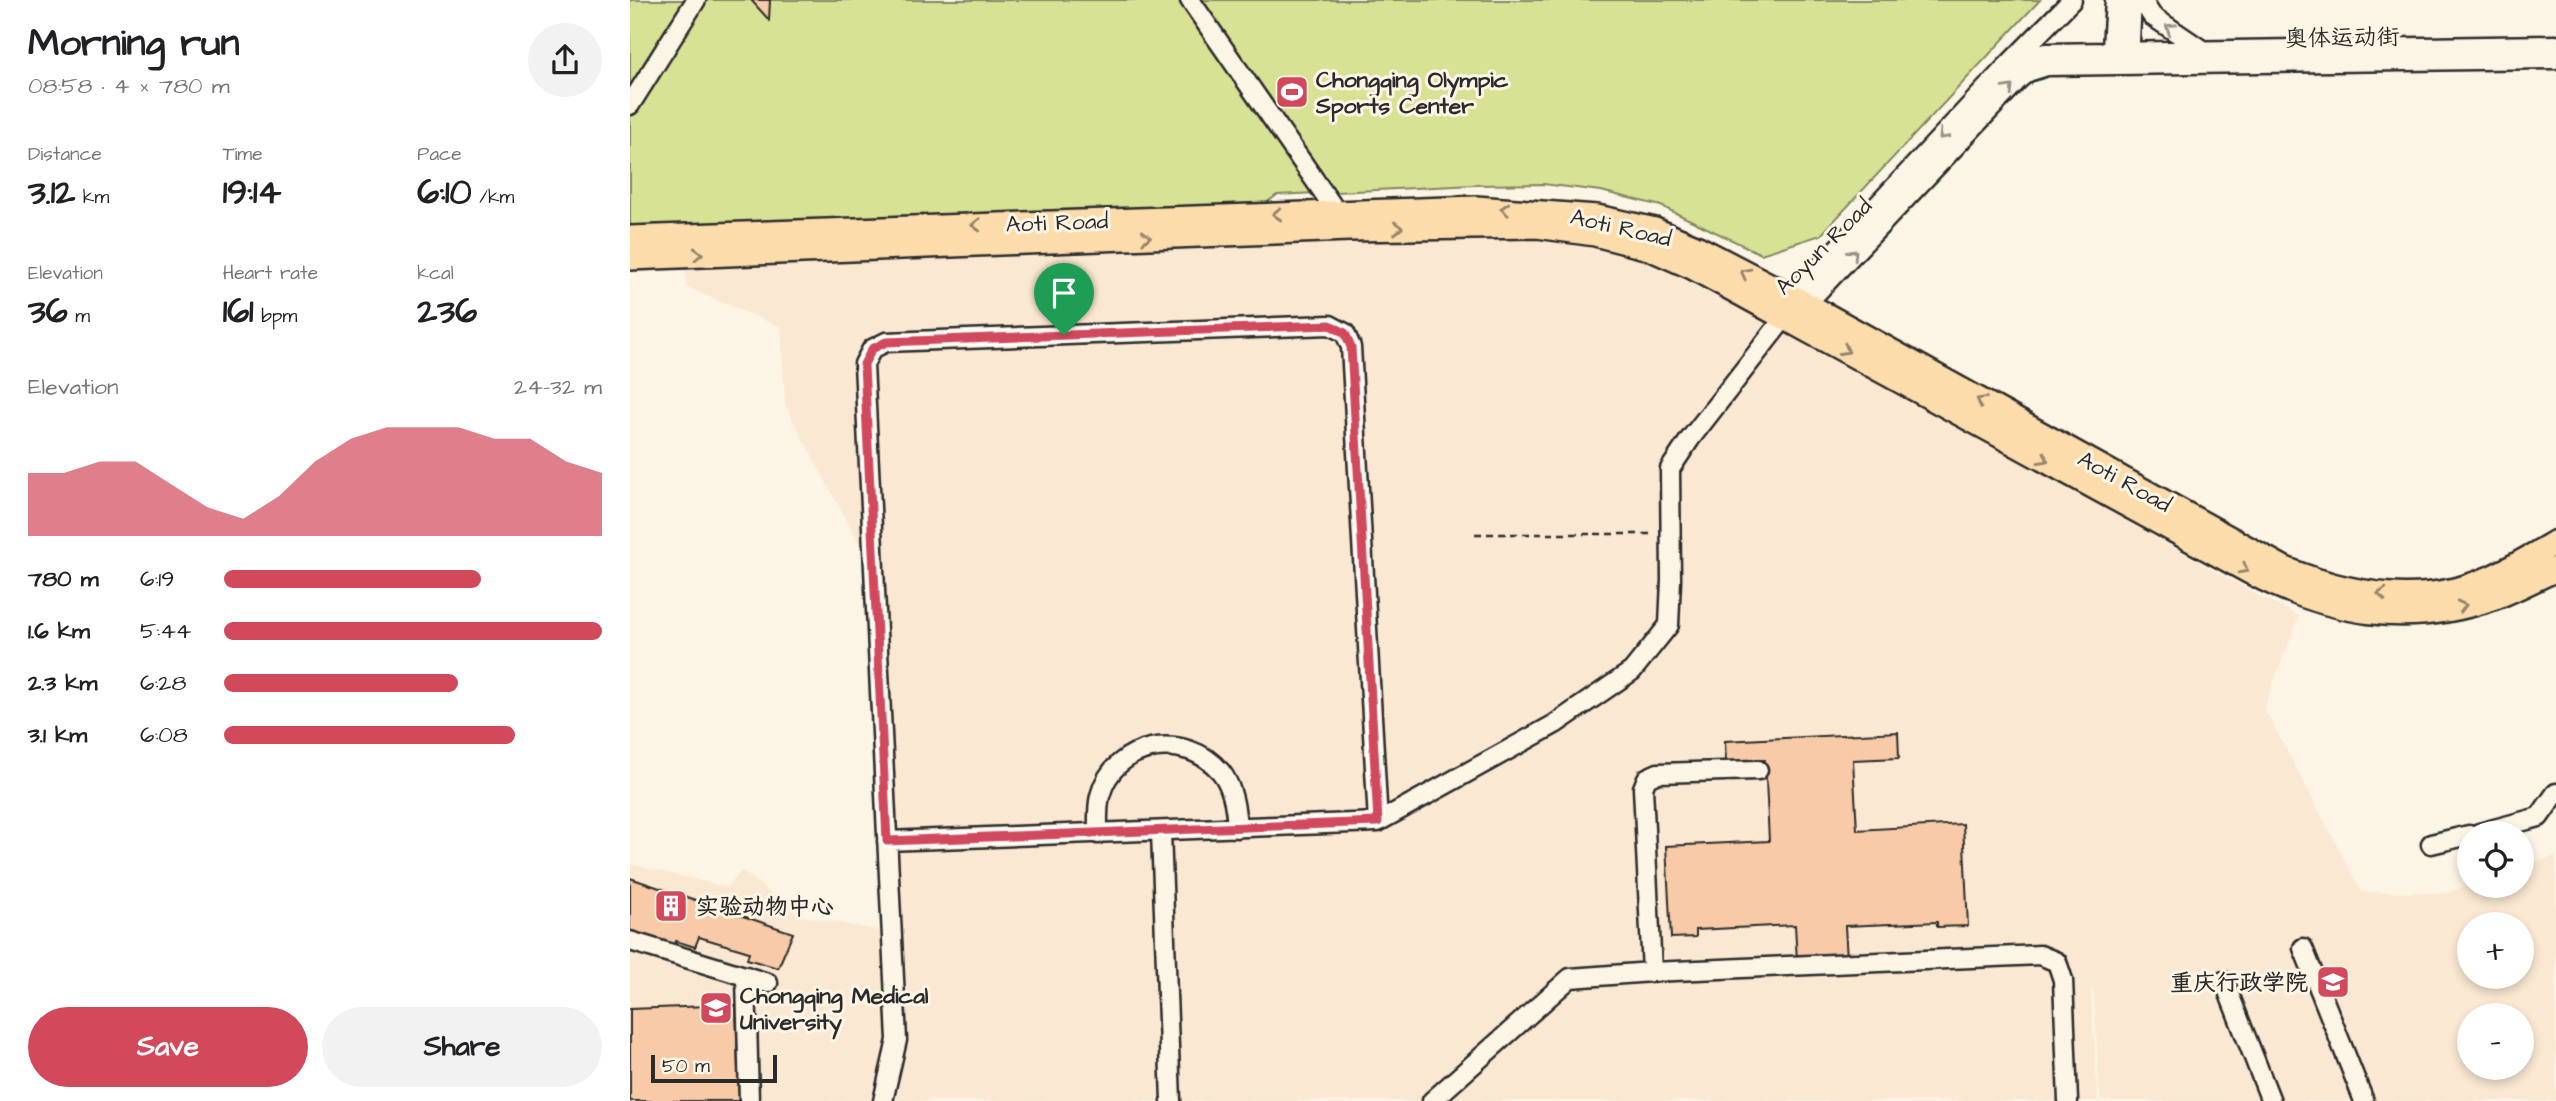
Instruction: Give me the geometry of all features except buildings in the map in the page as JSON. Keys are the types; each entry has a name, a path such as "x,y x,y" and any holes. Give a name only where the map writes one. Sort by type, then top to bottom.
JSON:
{"main road":[{"name":"Aoti Road","path":"632,241 1343,221 1476,208 1597,216 1655,230 1698,248 1794,306 2276,565 2317,582 2372,594 2419,595 2455,590 2488,579 2556,569"},
{"path":"2556,530 2524,573 2556,578"},
{"name":"Aoti Road","path":"2524,573 2556,542"}],"street":[{"path":"630,105 696,0"},
{"path":"1190,0 1343,221"},
{"name":"Aoyun Road","path":"1794,306 2006,67 2072,0"},
{"path":"2115,0 2120,59"},
{"path":"2120,59 2132,0"},
{"path":"2142,0 2152,16 2205,52"},
{"name":"奥体运动街","path":"2120,59 2205,52 2556,45"},
{"path":"2006,67 2034,55 2120,59"},
{"name":"Aoyun Road","path":"1794,306 2018,79 2028,72 2047,66 2120,59"},
{"name":"奥体运动街","path":"2120,59 2556,59"},
{"path":"887,841 1378,822 1555,724 1632,671 1669,625 1670,469 1690,439 1794,306"},
{"path":"883,1101 897,1040 864,364 872,349 886,342 1330,325 1345,333 1351,347 1378,822"},
{"path":"1098,834 1100,795 1110,775 1124,759 1144,749 1165,745 1187,748 1207,758 1222,773 1232,793 1237,828"},
{"path":"1652,972 1643,788 1647,778 1658,773 1758,771"},
{"path":"2524,821 2539,817 2556,793"},
{"path":"1161,832 1171,1101"},
{"path":"2431,844 2457,838"},
{"path":"630,941 768,983"},
{"path":"2303,948 2364,1101"},
{"path":"1432,1101 1570,978 1652,972 2040,956 2057,962 2063,980 2068,1101"},
{"path":"746,976 749,1101"},
{"path":"2224,981 2271,1101"}],"path":[{"path":"1475,534 1671,534"}],"shaded area":[{"path":"1471,236 1535,236 1594,247 1646,261 1689,278 1818,345 2250,591 2299,616 2264,708 2362,892 2446,893 2457,889 2457,898 2534,898 2534,862 2556,856 2556,1101 2100,1101 2093,989 2098,1101 630,1101 630,864 727,887 742,870 798,915 886,932 865,555 785,405 781,327 686,287 685,266"}],"green space":[{"name":"Chongqing Olympic Sports Center","path":"630,0 2040,0 1821,235 1761,254 1661,206 1601,191 1543,184 1277,195 1266,203 867,217 630,230"}],"place":[{"name":"Chongqing Olympic Sports Center","path":"1292,92"},
{"name":"实验动物中心","path":"671,906"},
{"name":"重庆行政学院","path":"2333,982"},
{"name":"Chongqing Medical University","path":"716,1008"}],"route":[{"path":"1330,325 1345,333 1351,347 1378,822 887,841 864,364 872,349 886,342 1064,335 1330,325"}]}
